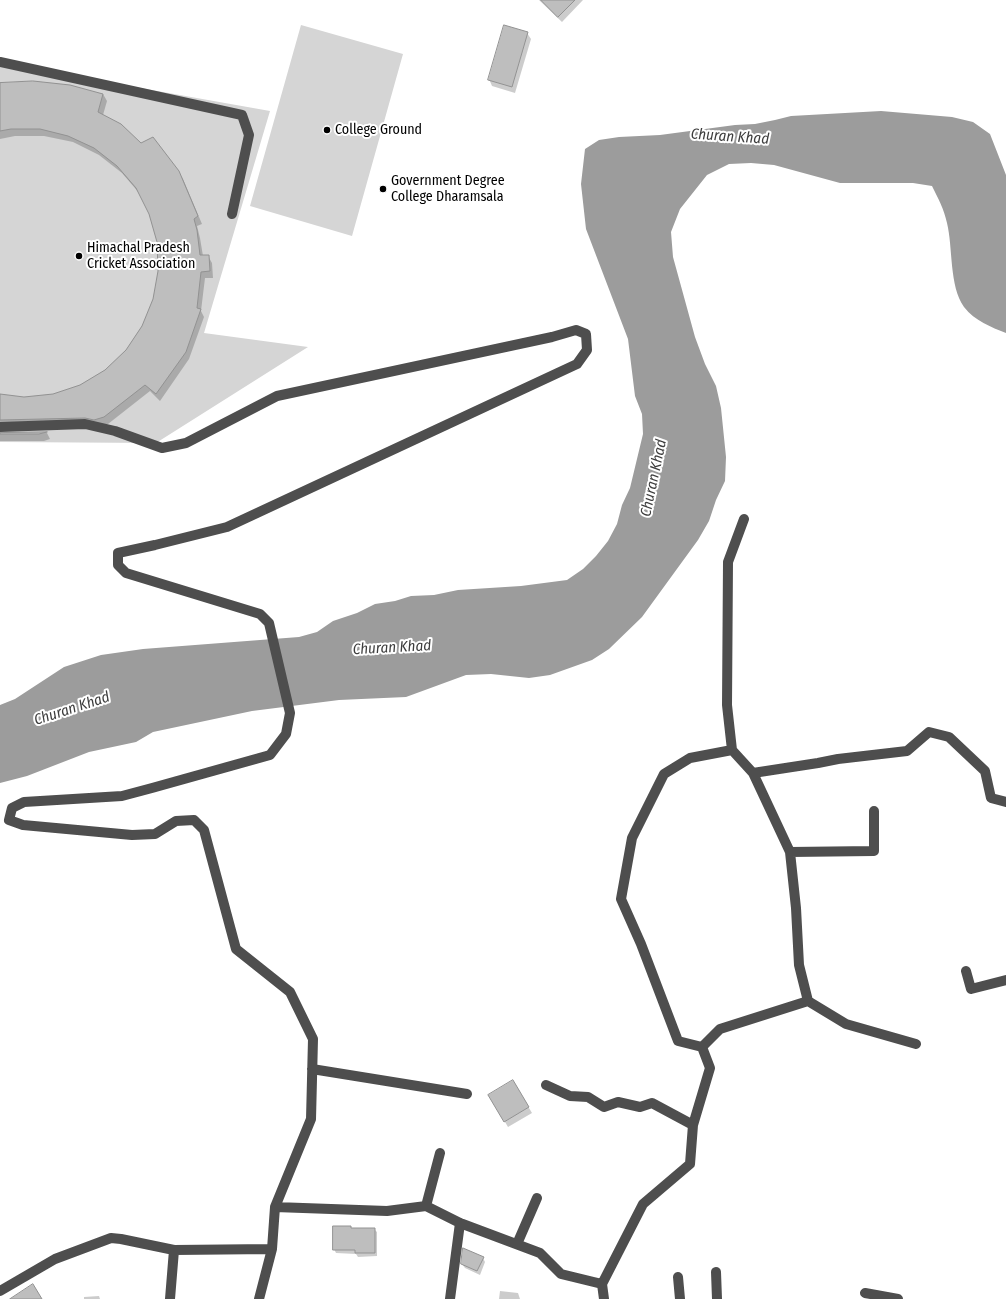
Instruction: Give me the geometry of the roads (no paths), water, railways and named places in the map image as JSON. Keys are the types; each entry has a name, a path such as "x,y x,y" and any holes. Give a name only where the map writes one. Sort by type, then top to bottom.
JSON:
{"street":[{"path":"0,62 242,115 249,135 232,214"},
{"path":"0,427 85,424 115,431 162,448 186,443 277,396 552,337 576,330 586,334 587,350 577,364 227,527 118,553 118,566 126,573 260,614 269,623 290,713 286,734 270,755 160,786 122,796 24,802 12,808 9,820 23,825 132,836 155,834 176,820 194,820 204,830 236,949 290,992 313,1039 310,1119 275,1208 272,1250 259,1299"},
{"path":"744,519 728,562 727,705 732,750 753,773 790,852 796,908 799,965 808,1001 846,1024 916,1044"},
{"path":"753,773 838,759 907,751 929,732 949,737 985,771 991,798 1006,802"},
{"path":"702,1047 678,1041 641,944 621,899 632,838 664,774 690,758 732,750"},
{"path":"790,852 874,851 874,811"},
{"path":"966,971 971,989 1006,980"},
{"path":"702,1047 720,1029 808,1001"},
{"path":"604,1299 602,1284 643,1204 690,1164 693,1125 710,1068 702,1047"},
{"path":"312,1070 466,1094"},
{"path":"546,1085 570,1096 588,1097 604,1107 618,1102 640,1107 652,1103 693,1125"},
{"path":"426,1206 440,1153"},
{"path":"517,1244 537,1198"},
{"path":"275,1208 387,1211 426,1206 460,1224 540,1252 561,1274 602,1284"},
{"path":"450,1299 460,1224"},
{"path":"0,1291 55,1259 111,1238 174,1250 272,1250"},
{"path":"170,1299 174,1250"},
{"path":"716,1272 717,1299"},
{"path":"678,1277 680,1299"},
{"path":"865,1293 898,1299"}],"water":[{"name":"Churan Khad","path":"881,111 952,117 973,122 990,134 1006,175 1006,333 973,316 964,307 959,298 954,278 947,223 943,208 932,186 913,183 840,183 774,165 751,163 729,164 707,175 680,209 671,232 673,257 695,337 705,364 716,386 721,408 726,457 725,481 716,500 709,521 698,540 642,617 609,649 592,660 550,675 529,678 491,674 466,675 406,697 339,700 252,711 153,732 136,742 89,752 27,776 0,783 0,705 15,699 64,667 101,655 143,649 299,637 317,632 333,621 357,613 375,604 395,601 411,596 434,595 458,590 521,586 567,580 583,569 608,541 617,524 622,505 630,488 643,434 642,414 635,396 628,339 586,229 581,184 585,149 599,140 619,137 660,135 735,125 755,124 791,116"}],"place":[{"name":"College Ground","path":"327,130"},
{"name":"Government Degree College Dharamsala","path":"383,189"},
{"name":"Himachal Pradesh Cricket Association","path":"79,256"}]}
